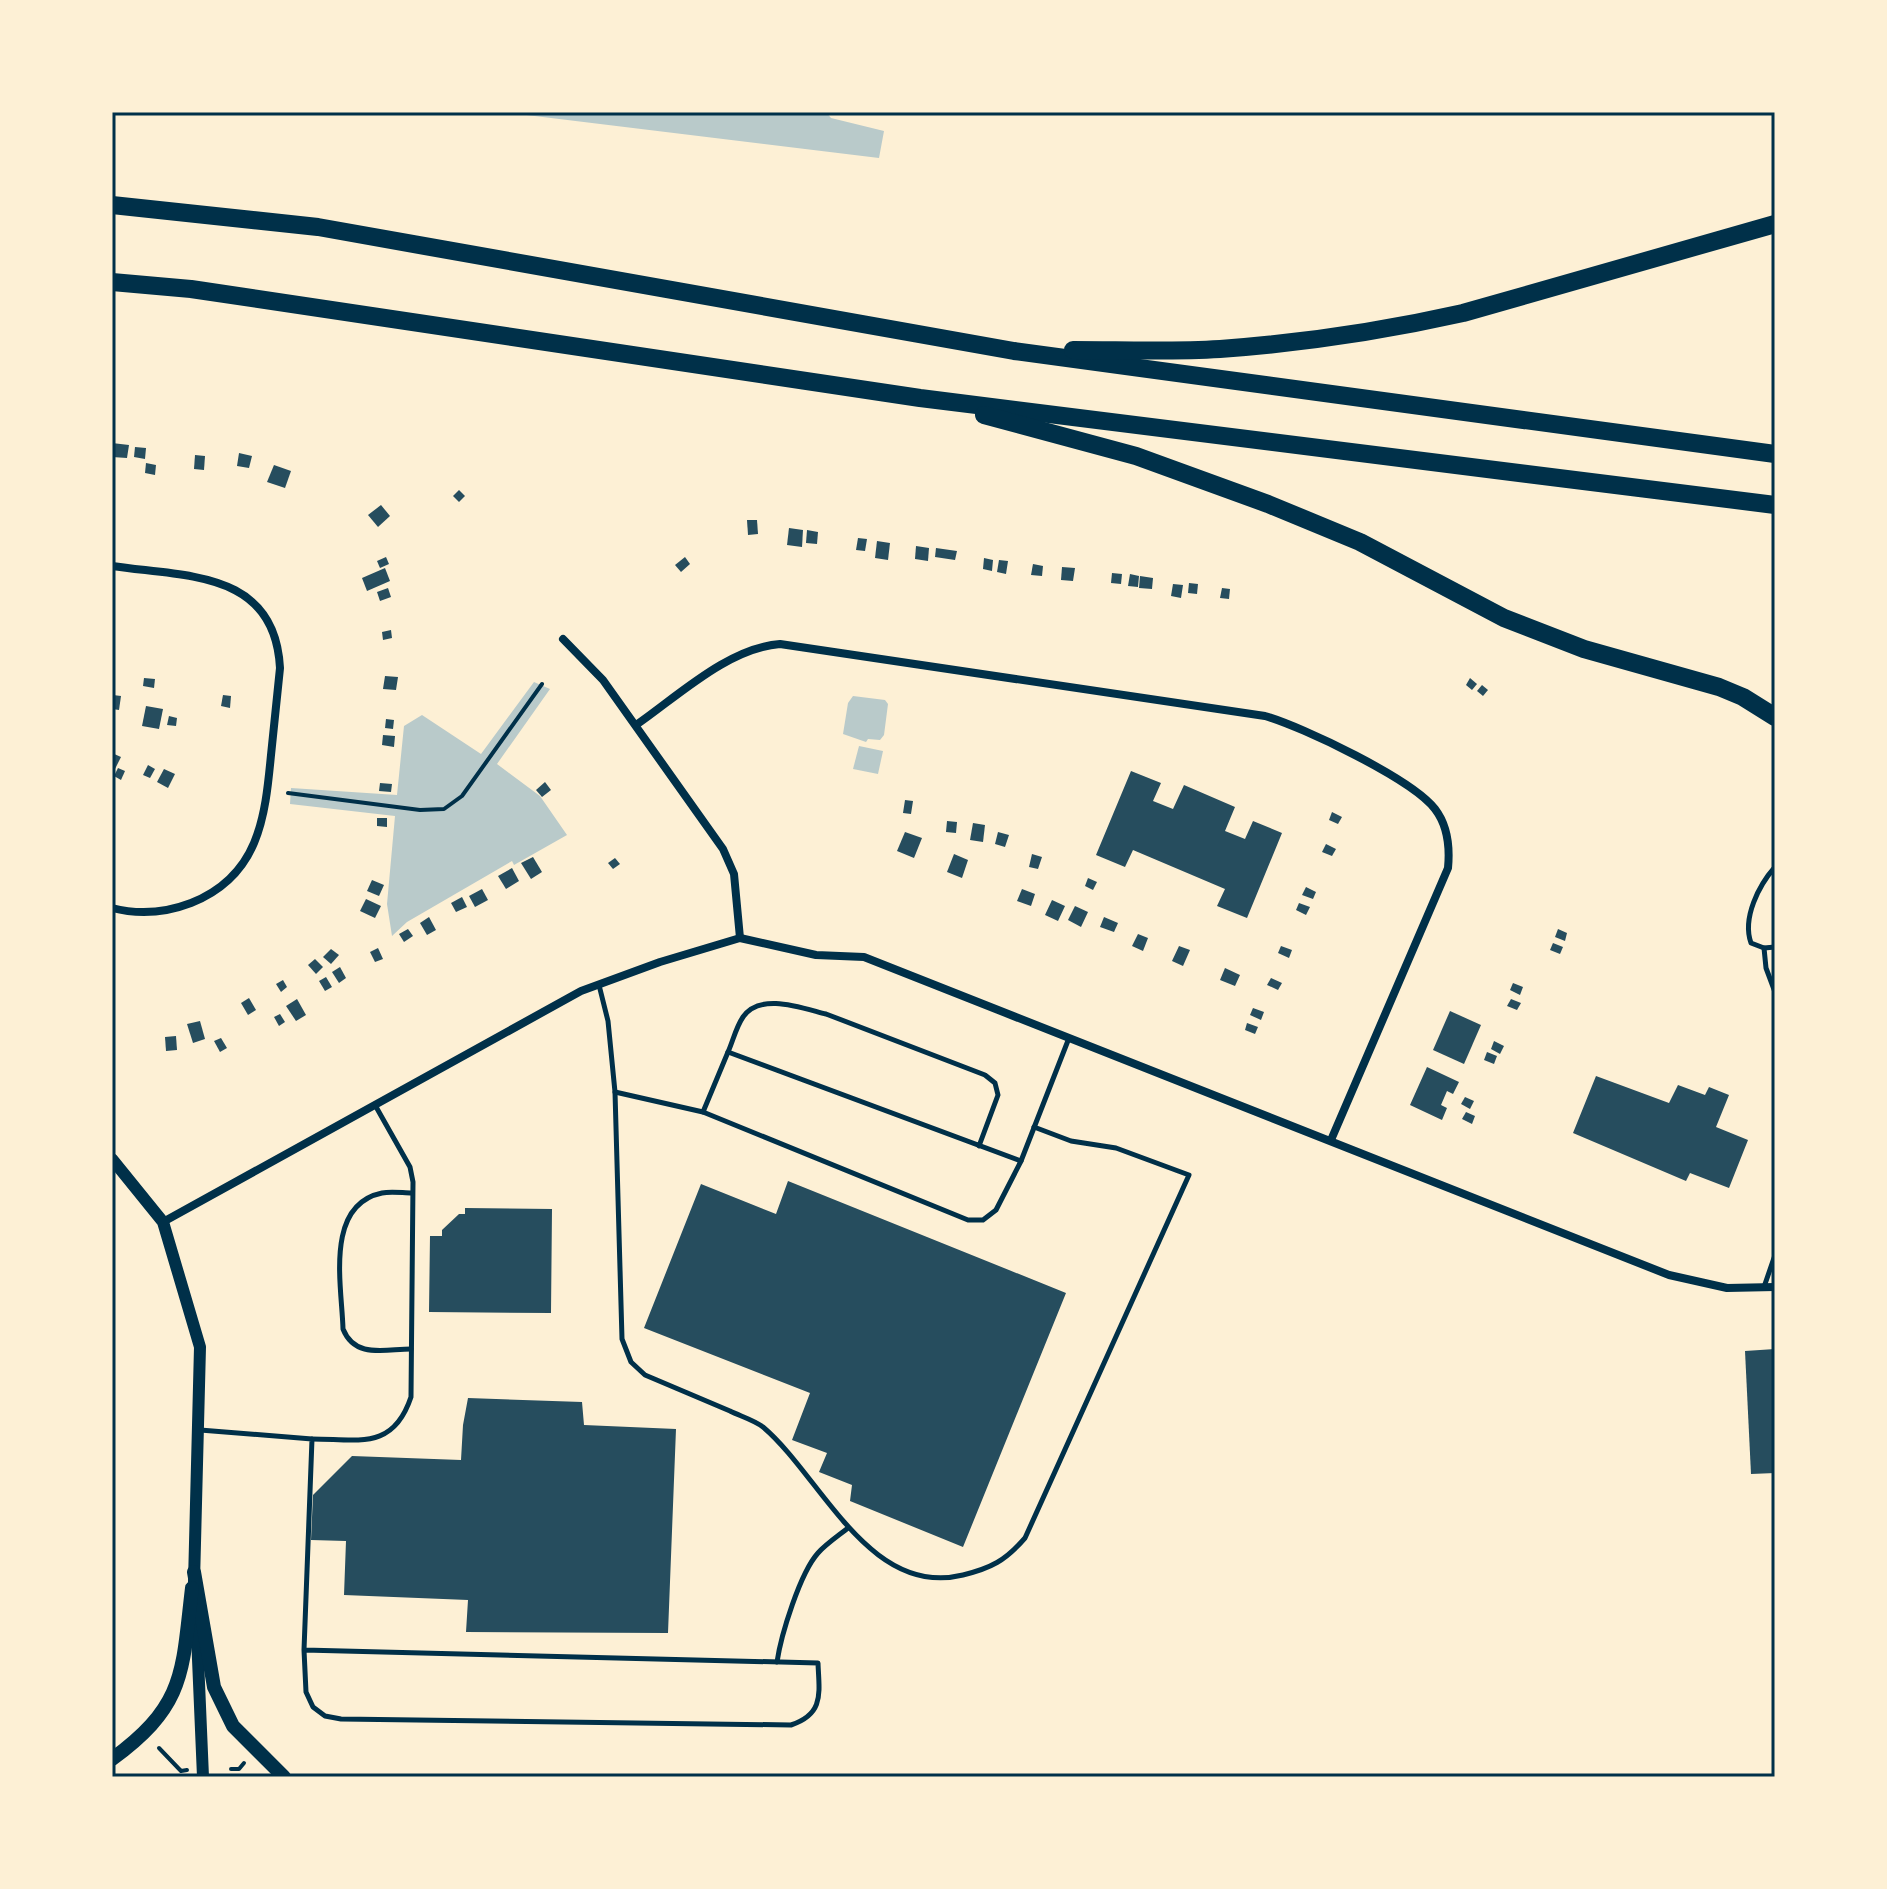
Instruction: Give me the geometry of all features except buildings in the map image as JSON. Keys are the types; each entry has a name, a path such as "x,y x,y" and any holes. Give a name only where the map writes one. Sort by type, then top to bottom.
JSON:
{"highway":[{"path":"112,205 318,227 1014,351 1775,454"},
{"path":"1014,351 1218,349 1335,337 1411,325 1775,224"},
{"path":"112,282 191,289 920,398 1775,505"},
{"path":"920,398 1136,456 1268,504 1360,542 1504,618 1584,649 1719,687 1743,697 1775,717"}],"main road":[{"path":"112,1759 139,1740 169,1705 182,1669 194,1572"},
{"path":"194,1572 214,1687 233,1726 284,1777"}],"street":[{"path":"112,566 218,582 243,593 270,624 279,652 280,668 266,803 260,831 246,859 213,892 181,906 146,913 112,908"},
{"path":"563,639 603,680 730,862 736,886 740,938"},
{"path":"636,725 727,661 754,648 780,644 1265,716 1290,725 1405,782 1427,800 1443,824 1448,838 1448,868 1331,1140"},
{"path":"163,1222 581,991 660,962 740,938 816,955 864,957 1669,1275 1727,1288 1775,1287"},
{"path":"112,1159 163,1222 200,1347 194,1572 203,1777"}],"lane":[{"path":"1775,867 1763,881 1748,922 1751,943 1764,948 1775,947"},
{"path":"1764,948 1766,968 1775,992"},
{"path":"599,984 608,1021 615,1092 622,1339 631,1362 645,1375 761,1425 796,1461 848,1528 881,1558 912,1572 953,1577 991,1568 1013,1552 1025,1538 1189,1175 1116,1148 1071,1141 1034,1127"},
{"path":"703,1112 741,1018 760,1004 775,1004 826,1014 985,1075 995,1083 998,1095 979,1146"},
{"path":"615,1092 703,1112 968,1220 983,1220 996,1210 1021,1161 1069,1037"},
{"path":"728,1052 1021,1161"},
{"path":"198,1430 312,1439 373,1440 384,1437 405,1416 411,1397 410,1167 375,1105"},
{"path":"411,1349 368,1350 348,1341 343,1329 340,1238 349,1216 374,1195 384,1192 412,1193"},
{"path":"1764,1287 1775,1255"},
{"path":"304,1650 818,1663 819,1700 814,1712 804,1721 791,1725 341,1719 325,1716 313,1707 306,1692 304,1650 312,1439"},
{"path":"777,1662 786,1623 817,1554 848,1528"}],"path":[{"path":"288,793 420,810 444,809 462,796 542,684"},
{"path":"159,1748 181,1774 190,1770"},
{"path":"239,1769 239,1777"}],"shaded area":[{"path":"501,112 826,112 831,118 884,131 879,158"},
{"path":"534,682 550,689 497,764 540,796 567,835 514,865 512,861 407,922 392,936 387,904 395,816 290,804 291,788 397,795 404,726 422,715 481,754"},
{"path":"853,696 885,700 888,704 884,735 880,740 868,739 866,742 843,734 848,703"},
{"path":"859,746 883,751 878,774 853,769"}]}
